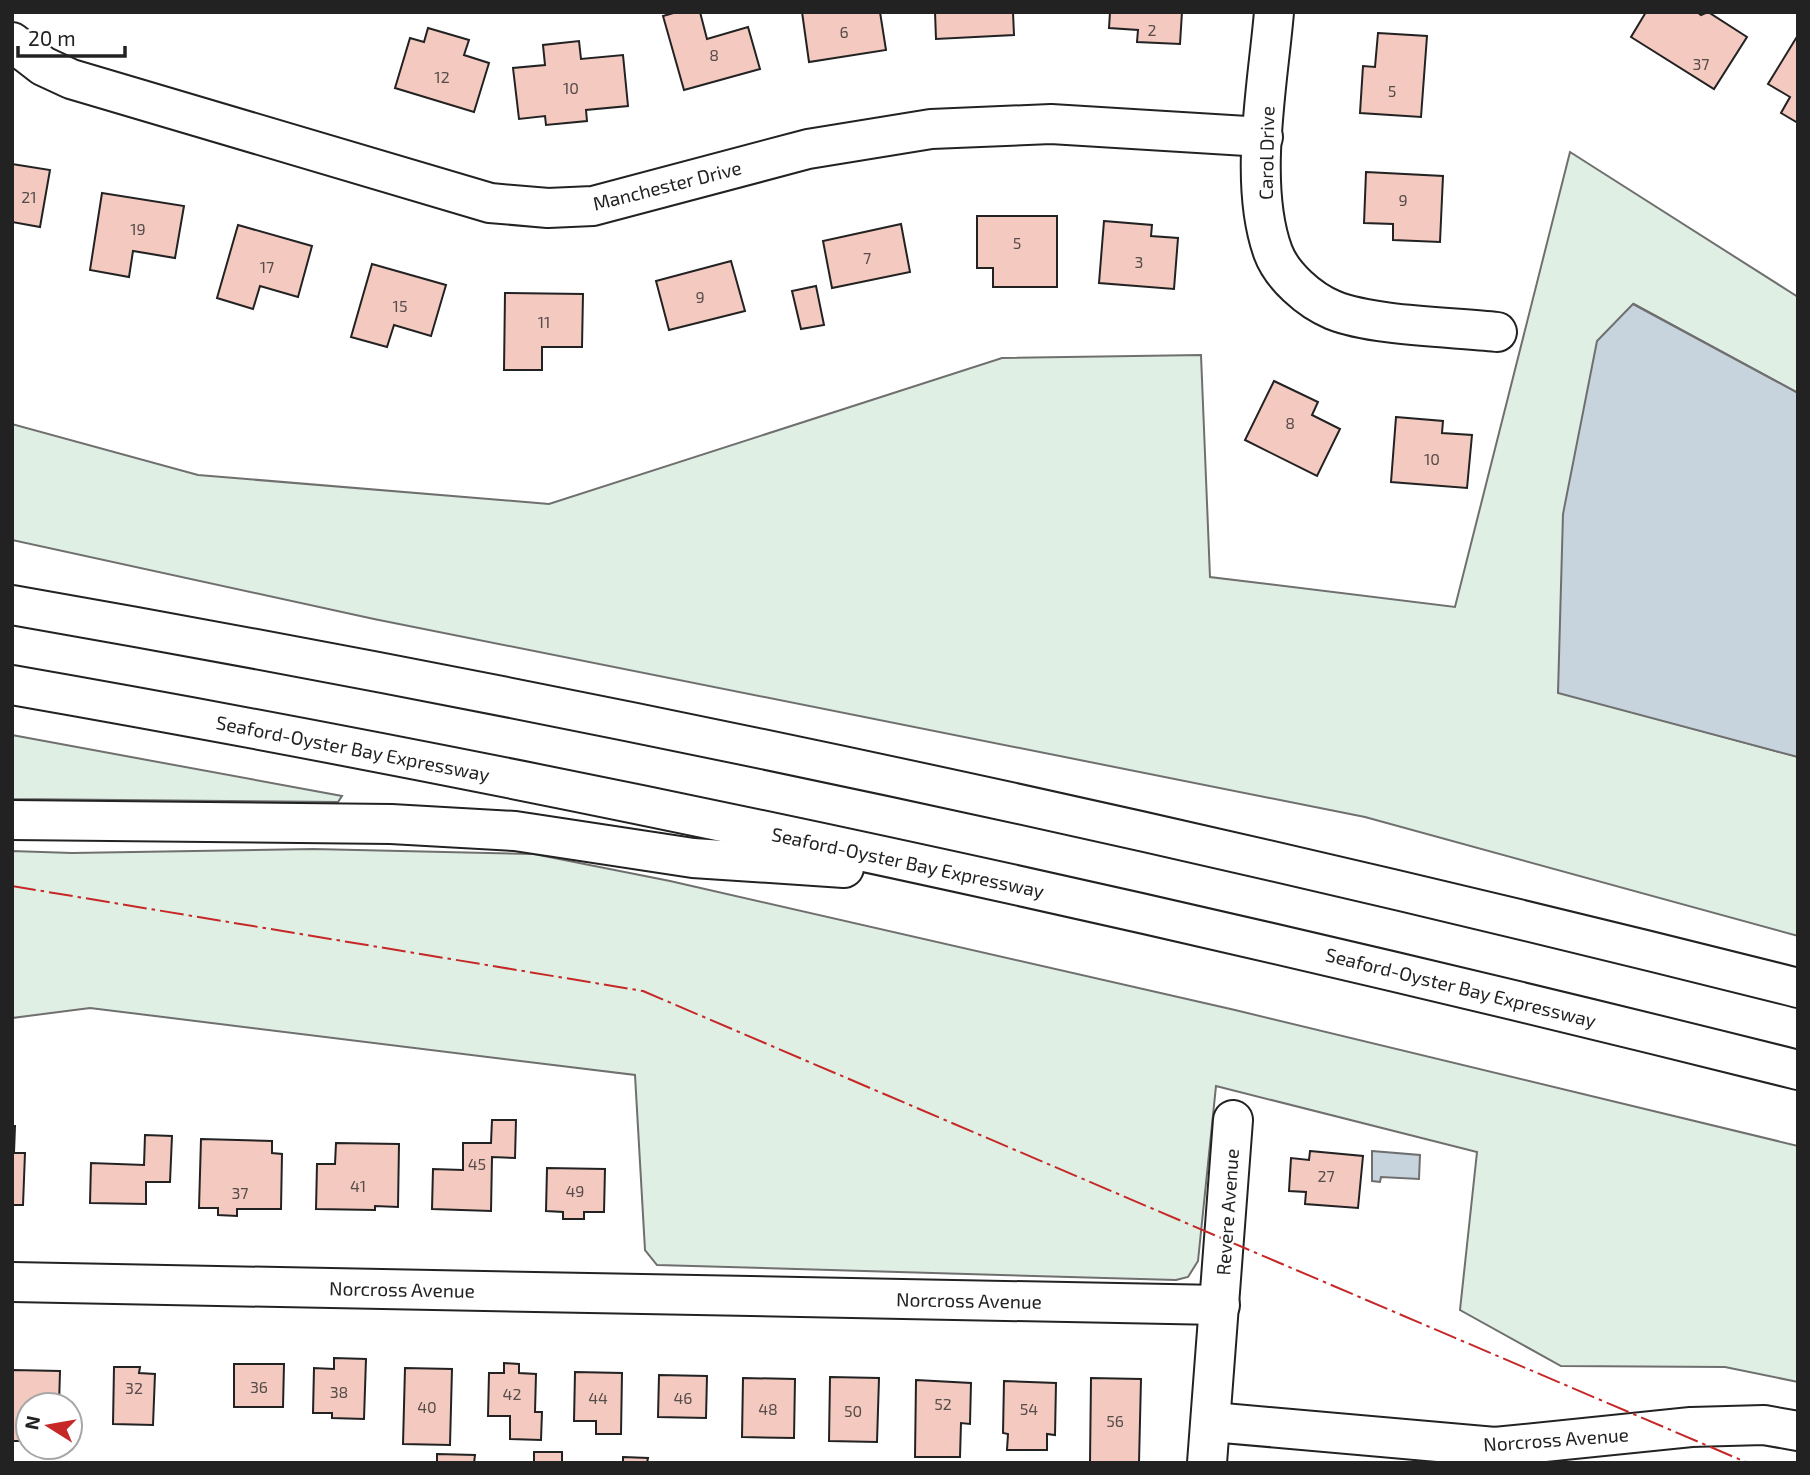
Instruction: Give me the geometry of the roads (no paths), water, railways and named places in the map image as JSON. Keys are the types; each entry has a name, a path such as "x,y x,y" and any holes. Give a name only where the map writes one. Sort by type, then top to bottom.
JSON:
{"main road":[{"name":"Carol Drive","path":"1274,12 1263,137 1265,219 1273,254 1291,280 1333,310 1363,318 1497,332"},
{"name":"Manchester Drive","path":"12,42 43,66 71,79 490,203 548,208 593,206 808,149 931,129 1051,124 1263,137"},
{"path":"12,605 342,663 981,794 1305,867 1798,988"},
{"name":"Seaford-Oyster Bay Expressway","path":"12,685 471,770 981,878 1286,945 1798,1070"},
{"path":"12,820 391,824 502,830 693,858 981,878"},
{"name":"Revere Avenue","path":"1220,1304 1233,1120"},
{"name":"Norcross Avenue","path":"12,1282 1220,1304"},
{"path":"1208,1463 1220,1304"},
{"name":"Norcross Avenue","path":"1212,1422 1495,1447 1691,1427 1764,1425 1798,1431"}]}
